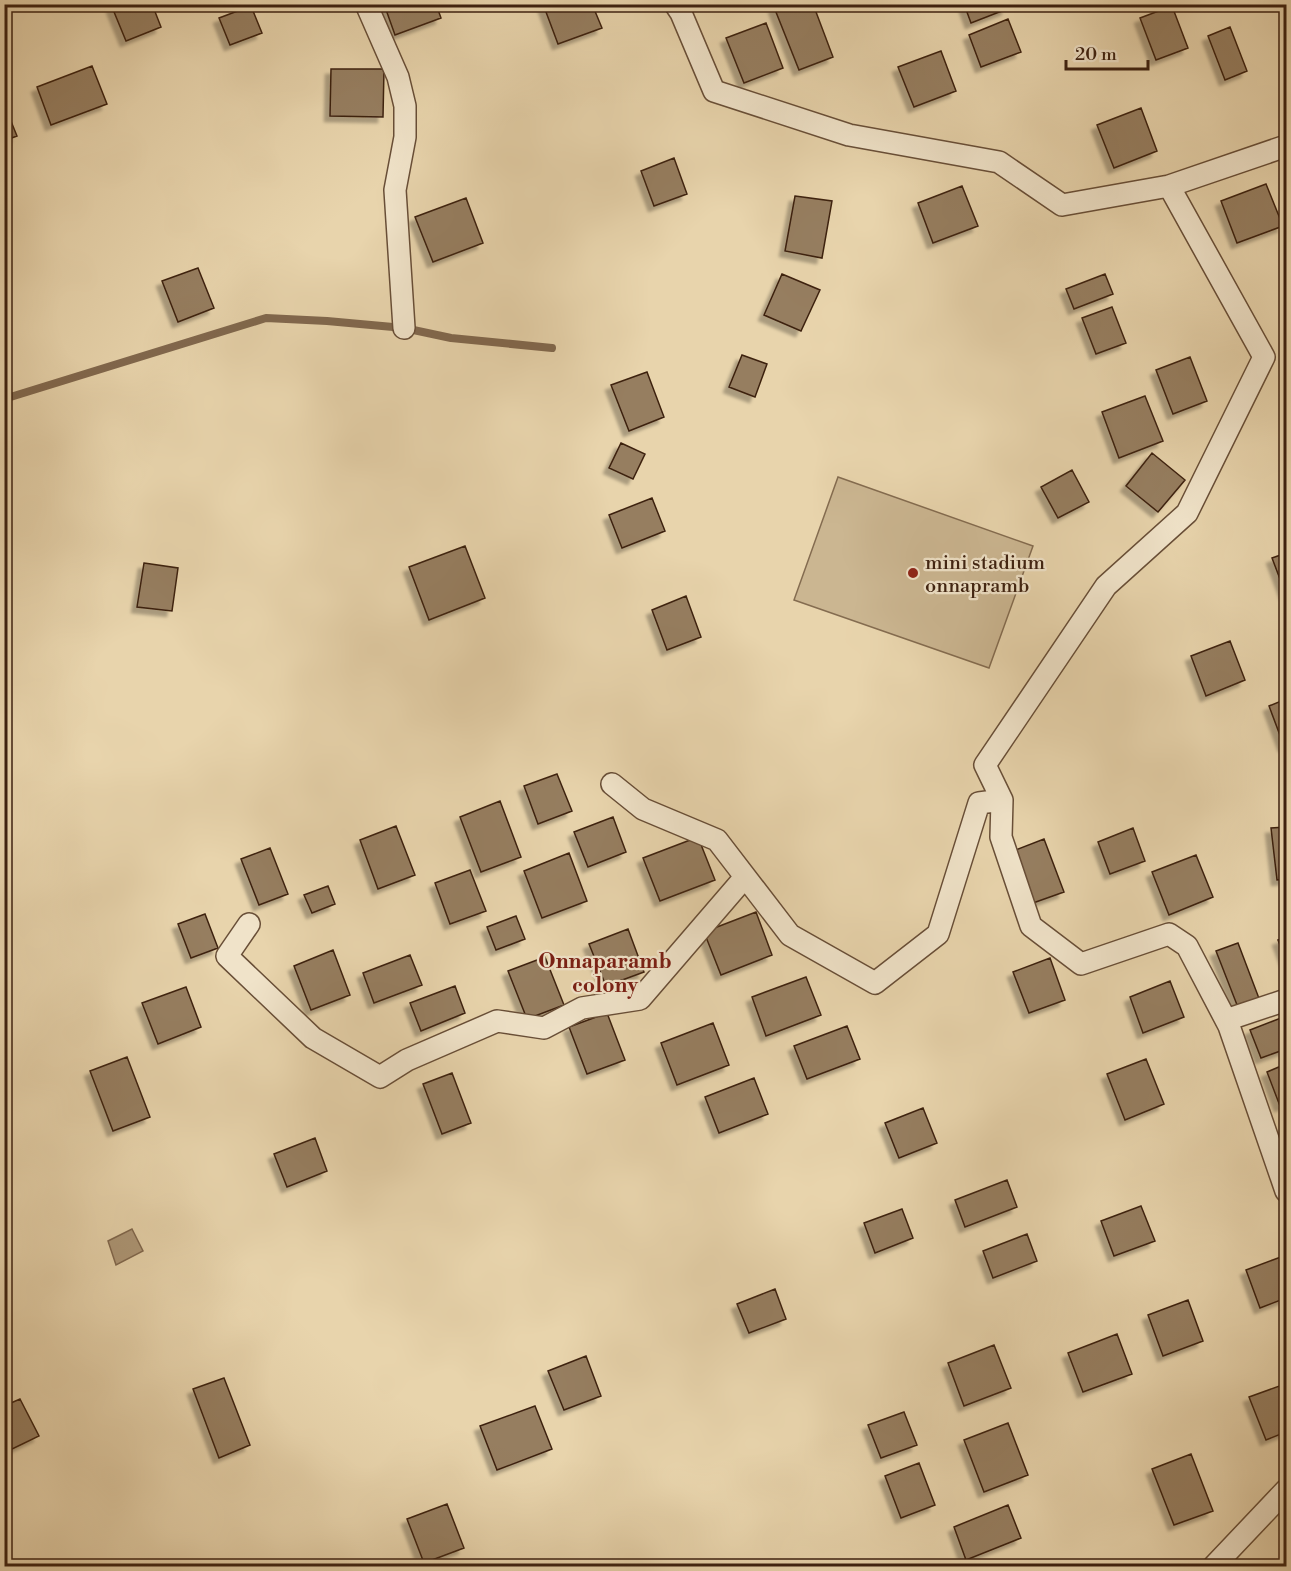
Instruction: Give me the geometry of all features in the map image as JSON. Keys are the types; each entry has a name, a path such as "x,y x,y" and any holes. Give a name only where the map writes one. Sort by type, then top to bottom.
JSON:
{"street":[{"path":"366,4 398,77 405,106 405,137 395,190 404,328"},
{"path":"675,4 714,91 849,135 999,162 1062,205 1168,186 1287,146"},
{"path":"1168,186 1264,357 1187,513 1106,586 985,765 1002,800 1001,837 1031,926 1081,964 1169,934 1187,946 1226,1020 1287,1191"},
{"path":"612,784 643,809 717,840 790,935 875,983 938,934 979,803 1002,800"},
{"path":"249,924 227,957 313,1038 380,1077 407,1060 497,1021 544,1028 582,1008 640,999 745,877"},
{"path":"1226,1020 1287,1000"},
{"path":"1214,1566 1287,1490"}],"shaded area":[{"name":"mini stadium onnapramb","path":"838,477 1033,546 989,668 794,600"},
{"path":"132,1229 143,1251 116,1265 108,1241"}],"building":[{"path":"118,4 152,4 161,27 126,41 112,7"},
{"path":"384,4 436,4 441,18 395,35"},
{"path":"543,4 592,4 602,28 558,44"},
{"path":"780,4 813,4 833,57 799,70 774,7"},
{"path":"964,4 1006,4 1007,9 971,23"},
{"path":"251,6 262,33 230,45 219,18"},
{"path":"1172,6 1188,48 1156,60 1140,18"},
{"path":"1008,19 1021,52 981,67 969,35"},
{"path":"766,23 783,68 744,83 726,38"},
{"path":"1230,27 1247,71 1225,80 1208,36"},
{"path":"941,51 956,91 914,107 898,67"},
{"path":"92,66 107,104 51,125 37,87"},
{"path":"331,69 384,69 383,117 330,116"},
{"path":"4,104 17,136 4,141"},
{"path":"1141,108 1157,151 1114,168 1097,125"},
{"path":"674,158 687,194 654,206 641,171"},
{"path":"1266,184 1283,226 1237,243 1221,201"},
{"path":"962,186 978,226 933,243 918,203"},
{"path":"795,196 832,201 822,258 785,251"},
{"path":"466,198 483,243 433,262 415,217"},
{"path":"198,268 214,308 178,322 162,281"},
{"path":"782,274 820,290 801,331 764,315"},
{"path":"1105,274 1113,294 1074,309 1066,289"},
{"path":"1112,307 1126,343 1096,354 1082,318"},
{"path":"742,355 767,364 755,397 729,387"},
{"path":"1190,357 1207,401 1173,414 1156,370"},
{"path":"647,372 664,417 629,431 611,385"},
{"path":"1145,396 1163,441 1119,458 1102,412"},
{"path":"621,443 645,454 633,479 609,468"},
{"path":"1152,453 1185,480 1158,512 1126,486"},
{"path":"1072,470 1089,502 1058,518 1041,487"},
{"path":"652,498 665,531 622,548 609,515"},
{"path":"465,546 485,598 429,620 409,567"},
{"path":"1286,553 1286,595 1272,558"},
{"path":"144,563 178,568 172,611 137,607"},
{"path":"686,596 701,637 667,650 652,610"},
{"path":"1230,641 1245,680 1206,696 1191,656"},
{"path":"1286,699 1286,746 1284,746 1269,706"},
{"path":"557,774 572,811 538,824 524,786"},
{"path":"500,801 521,857 481,872 460,817"},
{"path":"613,817 626,852 588,867 574,832"},
{"path":"396,826 415,875 378,889 360,840"},
{"path":"1286,827 1286,879 1277,880 1271,828"},
{"path":"1133,828 1145,861 1110,874 1098,842"},
{"path":"698,837 715,880 660,901 643,858"},
{"path":"1044,839 1064,892 1033,903 1013,851"},
{"path":"270,848 288,894 259,905 241,859"},
{"path":"569,853 587,901 542,918 524,871"},
{"path":"1196,855 1213,897 1169,915 1152,872"},
{"path":"470,870 486,911 450,924 435,883"},
{"path":"328,886 335,904 312,913 304,895"},
{"path":"756,912 772,955 721,975 704,932"},
{"path":"205,914 218,948 191,958 178,924"},
{"path":"516,916 525,939 496,950 487,927"},
{"path":"628,929 644,972 606,986 589,944"},
{"path":"1286,937 1286,961 1278,940"},
{"path":"1238,943 1260,1001 1239,1010 1216,951"},
{"path":"333,950 350,995 311,1010 294,966"},
{"path":"410,955 422,985 374,1003 363,973"},
{"path":"545,957 564,1005 527,1019 508,971"},
{"path":"1050,958 1065,1000 1029,1013 1013,972"},
{"path":"806,977 821,1015 766,1036 752,997"},
{"path":"1170,981 1184,1017 1143,1033 1130,997"},
{"path":"455,986 465,1013 421,1031 410,1003"},
{"path":"186,987 201,1027 158,1044 142,1003"},
{"path":"607,1013 625,1060 587,1074 569,1027"},
{"path":"1286,1016 1286,1049 1261,1058 1250,1030"},
{"path":"713,1023 729,1065 677,1085 661,1043"},
{"path":"847,1026 860,1059 807,1079 794,1046"},
{"path":"127,1057 150,1117 113,1131 90,1071"},
{"path":"1146,1059 1164,1104 1125,1120 1107,1074"},
{"path":"1286,1064 1286,1104 1280,1106 1267,1072"},
{"path":"452,1073 471,1123 442,1134 423,1084"},
{"path":"754,1078 768,1114 719,1133 705,1097"},
{"path":"923,1108 937,1143 899,1158 885,1123"},
{"path":"315,1138 327,1171 287,1187 274,1154"},
{"path":"1007,1180 1017,1207 965,1227 955,1200"},
{"path":"1141,1206 1155,1241 1114,1256 1101,1221"},
{"path":"902,1209 913,1238 875,1253 864,1223"},
{"path":"1027,1234 1037,1261 993,1278 983,1251"},
{"path":"1286,1255 1286,1298 1260,1308 1246,1270"},
{"path":"775,1289 786,1319 749,1333 737,1304"},
{"path":"1188,1300 1203,1341 1163,1356 1148,1315"},
{"path":"1117,1334 1132,1374 1083,1392 1068,1353"},
{"path":"994,1345 1011,1388 964,1406 948,1363"},
{"path":"586,1356 601,1396 564,1410 548,1371"},
{"path":"224,1378 250,1445 219,1458 193,1389"},
{"path":"1285,1384 1286,1432 1266,1440 1249,1397"},
{"path":"20,1399 39,1436 8,1451 4,1444 4,1406"},
{"path":"535,1406 552,1449 497,1470 480,1426"},
{"path":"904,1412 917,1445 881,1458 868,1425"},
{"path":"1008,1423 1028,1475 984,1492 964,1440"},
{"path":"1191,1454 1213,1511 1174,1525 1152,1469"},
{"path":"919,1463 935,1505 901,1518 885,1476"},
{"path":"447,1504 464,1548 424,1563 407,1519"},
{"path":"1008,1505 1021,1538 966,1560 954,1527"}],"waterway":[{"path":"4,399 266,318 404,328 451,338 552,348"}],"place":[{"name":"mini stadium onnapramb","path":"913,573"}],"district":[{"name":"Onnaparamb colony","path":"605,973"}]}
